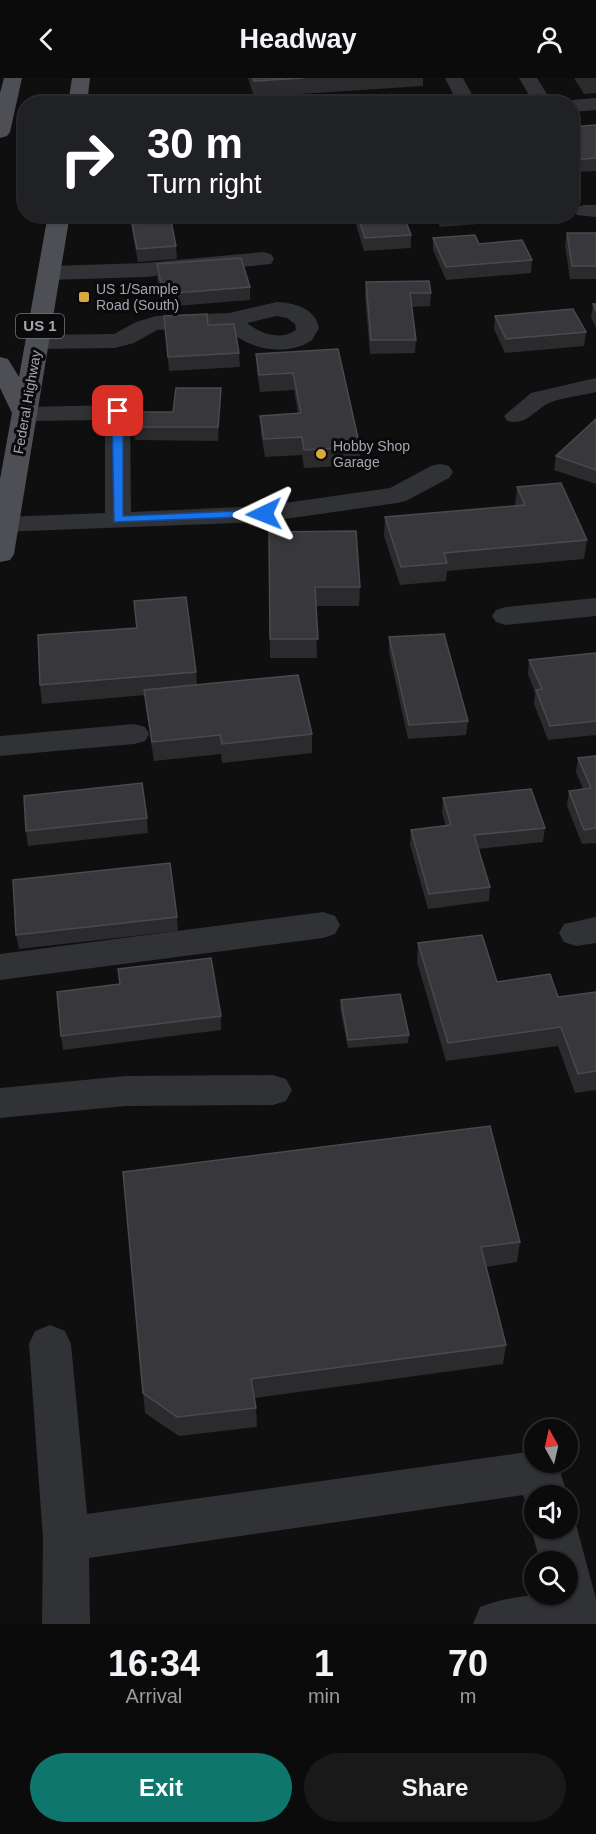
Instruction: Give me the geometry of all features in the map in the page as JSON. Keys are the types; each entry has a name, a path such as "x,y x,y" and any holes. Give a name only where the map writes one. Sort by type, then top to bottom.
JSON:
{"main road":[{"path":"0,132 13,78"},
{"path":"78,96 81,78"},
{"name":"Federal Highway","path":"0,554 58,222"},
{"path":"0,364 25,414"}],"street":[{"path":"454,78 464,96"},
{"path":"528,78 539,96"},
{"path":"579,106 596,105"},
{"path":"49,273 145,270 263,259"},
{"path":"37,342 117,341 130,336 138,328 156,323 232,320"},
{"path":"516,416 540,398 596,385"},
{"path":"25,414 118,411 118,520"},
{"path":"5,525 264,514 397,495 440,472"},
{"path":"506,616 596,607"},
{"path":"0,746 134,734"},
{"path":"0,967 323,925"},
{"path":"0,1103 126,1091 273,1090"},
{"path":"50,1344 66,1539 66,1624"},
{"path":"66,1539 539,1472 543,1485"},
{"path":"497,1624 570,1605"}],"building":[{"path":"253,78 303,78 254,81"},
{"path":"596,125 596,158 579,159 579,126"},
{"path":"171,222 176,246 137,249 132,224"},
{"path":"360,222 406,222 411,235 365,238"},
{"path":"567,233 596,233 596,266 572,266"},
{"path":"475,235 479,244 522,240 532,260 446,267 433,238"},
{"path":"241,258 250,287 163,294 157,264"},
{"path":"429,281 431,293 410,293 416,340 371,340 366,282"},
{"path":"573,309 586,332 506,339 495,316"},
{"path":"207,314 208,325 234,324 239,353 168,357 164,316"},
{"path":"338,349 360,447 304,450 302,437 264,439 260,416 301,413 293,373 259,375 256,354"},
{"path":"176,388 221,388 218,427 134,427 136,412 173,412"},
{"path":"596,419 596,470 556,456"},
{"path":"561,483 587,540 444,553 447,563 401,567 385,517 525,505 517,487"},
{"path":"356,531 360,587 315,587 318,639 270,639 269,532"},
{"path":"186,597 196,672 40,685 38,635 137,628 134,601"},
{"path":"444,634 468,721 409,725 389,637"},
{"path":"595,653 596,721 550,726 536,690 542,689 529,660"},
{"path":"298,675 312,734 222,744 220,735 152,742 144,690"},
{"path":"596,756 596,828 584,830 569,791 591,788 578,758"},
{"path":"142,783 147,818 26,831 24,796"},
{"path":"531,789 545,828 474,835 490,887 429,894 411,830 451,825 443,798"},
{"path":"170,863 177,917 16,935 13,880"},
{"path":"482,935 497,982 550,974 558,997 596,992 596,1071 578,1074 561,1027 448,1043 418,943"},
{"path":"211,958 221,1016 61,1036 57,992 120,984 118,969"},
{"path":"400,994 409,1035 348,1040 341,1000"},
{"path":"490,1126 520,1242 481,1247 506,1345 251,1379 256,1408 177,1417 143,1393 123,1172"}],"place":[{"name":"US 1/Sample Road (South)","path":"84,297"},
{"name":"Hobby Shop Garage","path":"321,454"}],"route":[{"path":"118,411 118,520 264,514"}]}
